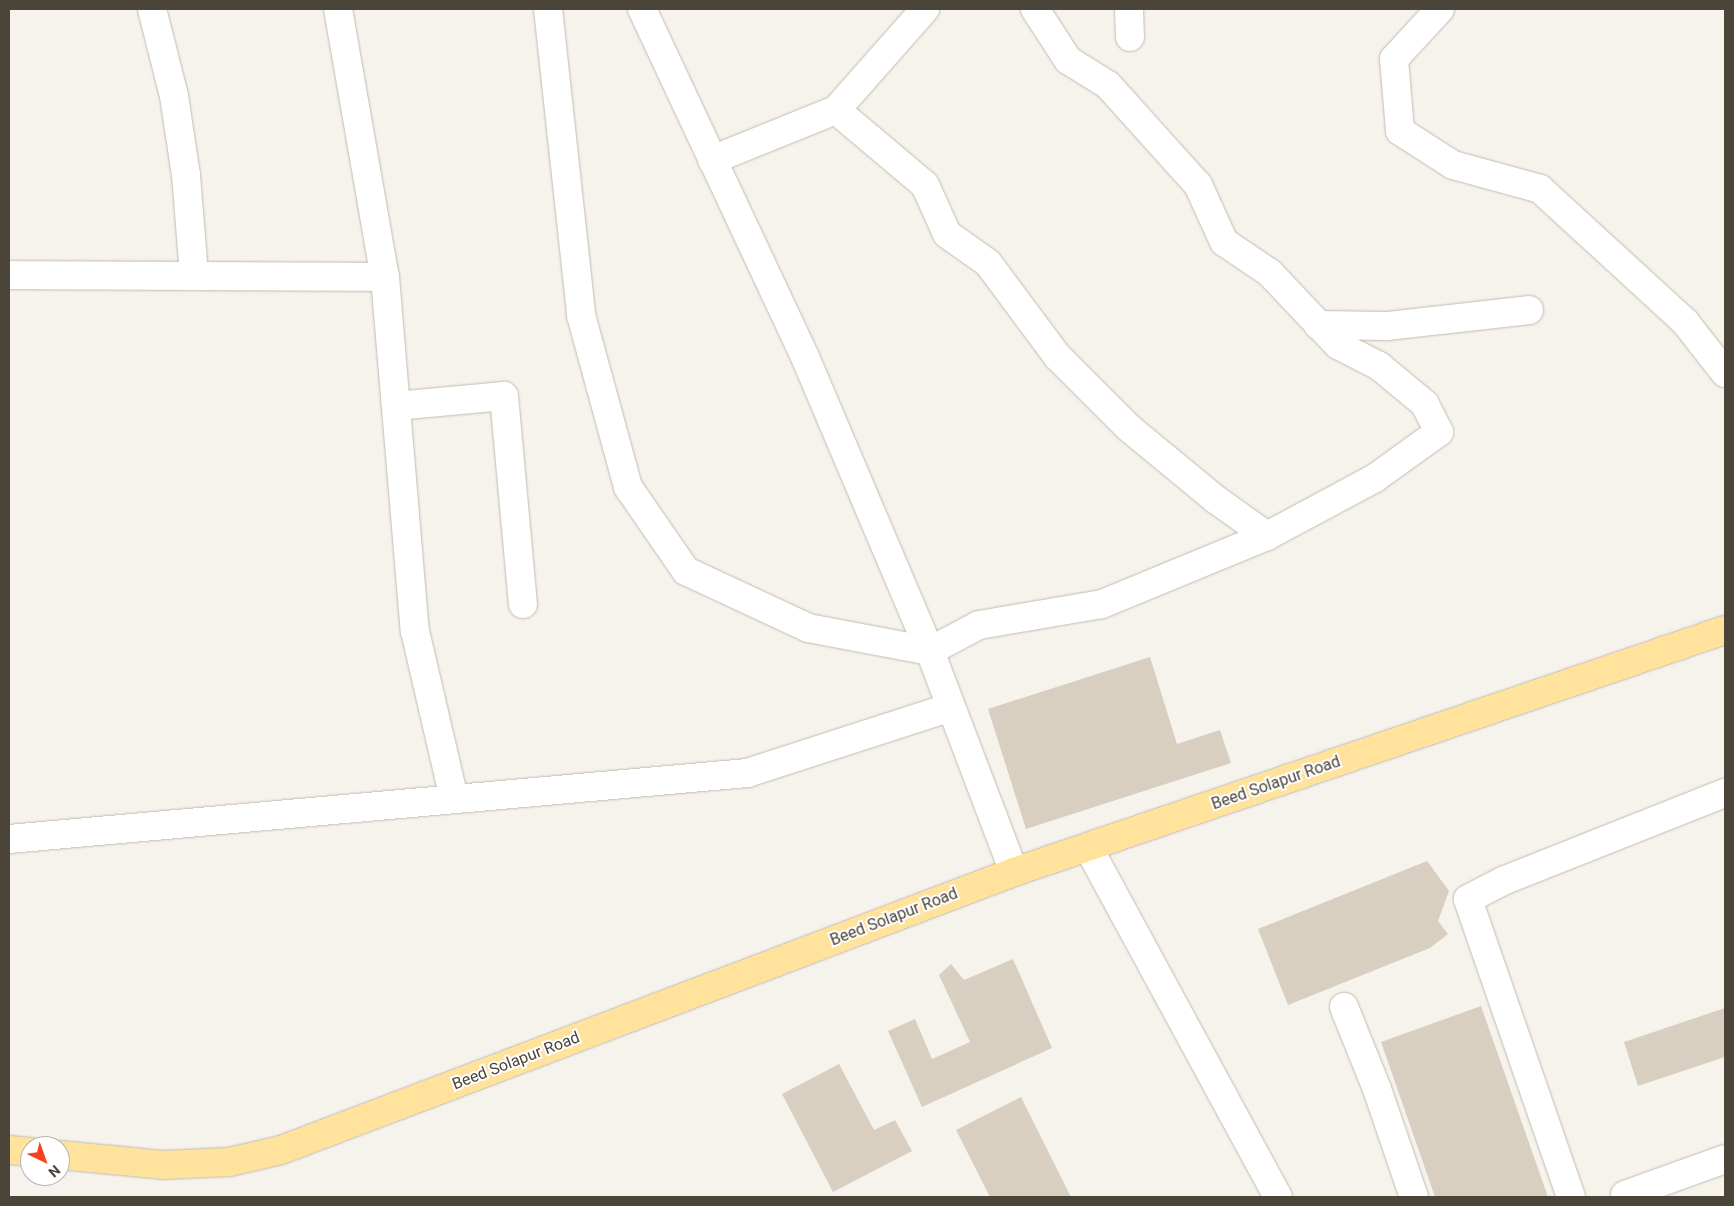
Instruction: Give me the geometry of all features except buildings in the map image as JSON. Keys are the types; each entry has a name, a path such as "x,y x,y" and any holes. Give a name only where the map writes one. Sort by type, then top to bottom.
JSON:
{"main road":[{"name":"Beed Solapur Road","path":"70,1156 163,1165 230,1162 281,1150 1014,872 1725,630"}],"street":[{"path":"152,9 174,96 186,175 194,275"},
{"path":"338,9 384,277 415,631 454,798"},
{"path":"548,9 581,315 628,487 686,571 808,628 930,651 979,625 1102,604 1267,536 1375,478 1439,432 1425,404 1379,366 1338,345 1270,273 1224,242 1198,186 1108,86 1068,60 1035,9"},
{"path":"642,9 805,357 930,651 1014,872"},
{"path":"712,160 836,110 925,9"},
{"path":"1129,9 1130,37"},
{"path":"1440,9 1394,59 1400,130 1453,165 1540,189 1685,322 1725,373"},
{"path":"836,110 925,185 948,234 988,263 1057,356 1123,421 1215,499 1267,536"},
{"path":"9,275 384,277"},
{"path":"1318,325 1387,326 1529,310"},
{"path":"396,406 504,396 524,604"},
{"path":"9,839 747,772 951,707"},
{"path":"1571,1197 1468,899 1505,880 1725,793"},
{"path":"1088,847 1278,1197"},
{"path":"1344,1007 1377,1089 1414,1197"},
{"path":"1625,1195 1725,1159"}]}
